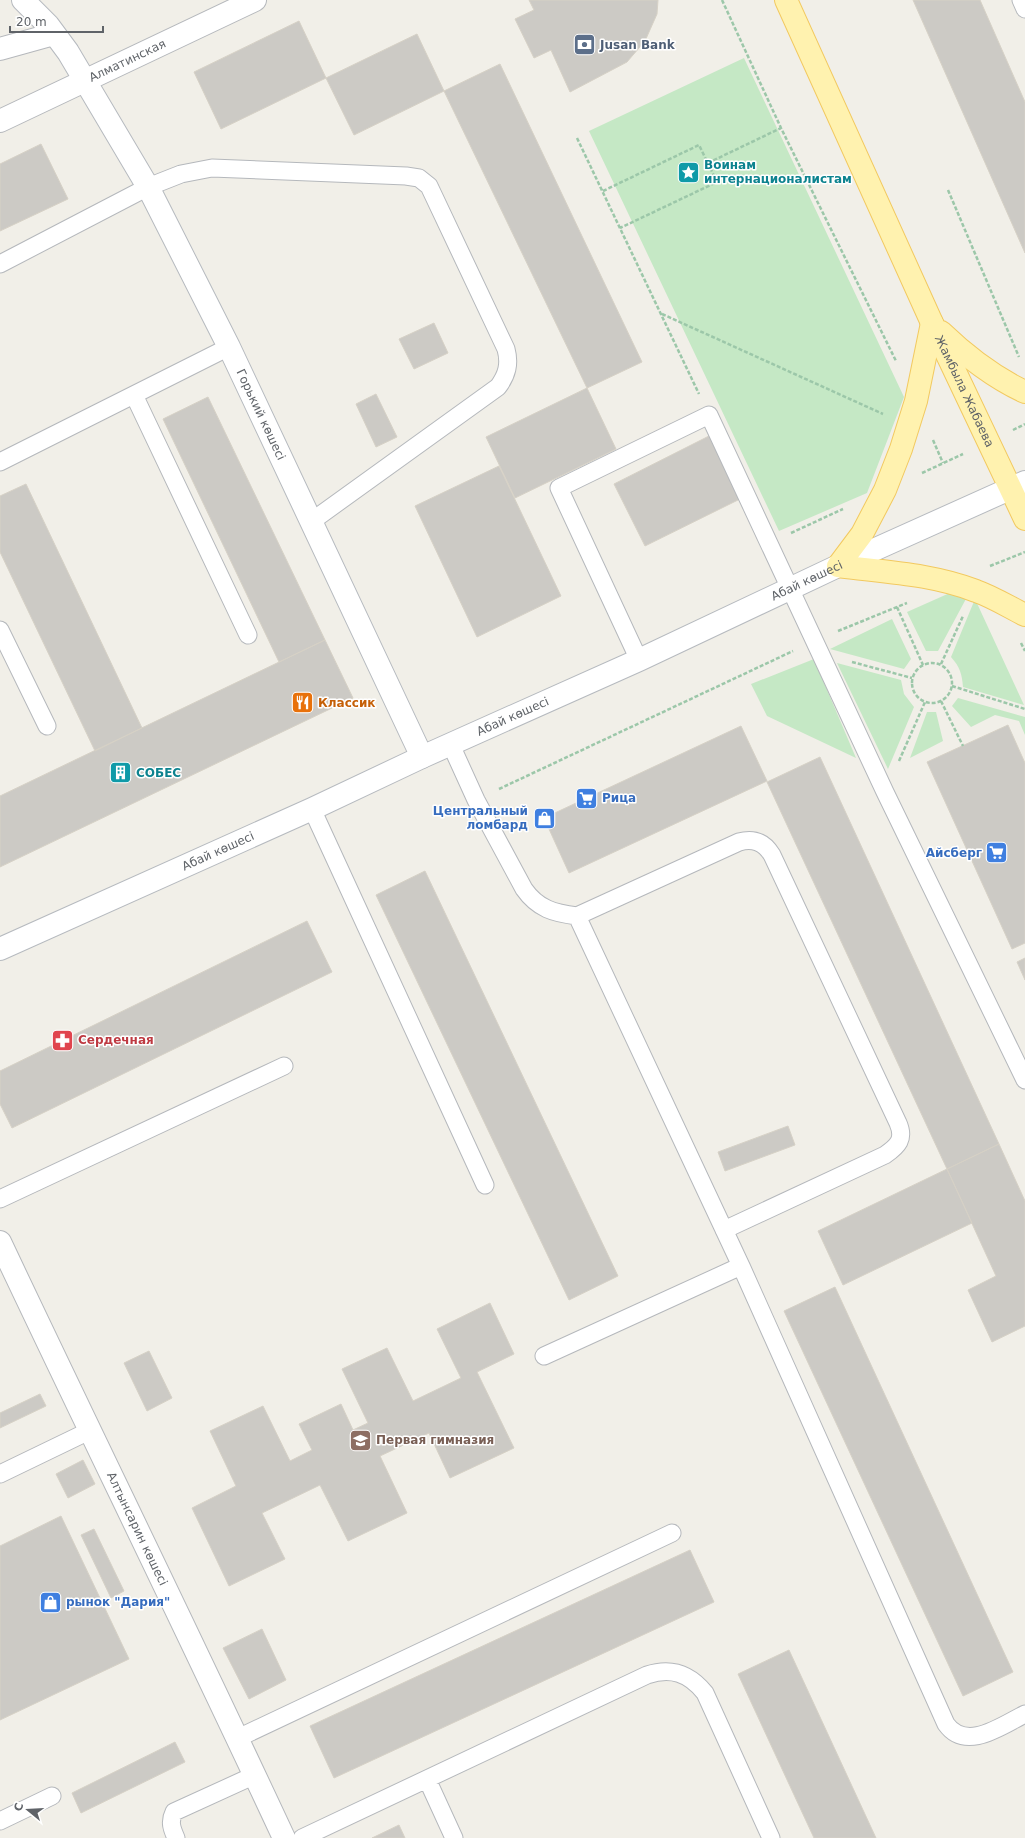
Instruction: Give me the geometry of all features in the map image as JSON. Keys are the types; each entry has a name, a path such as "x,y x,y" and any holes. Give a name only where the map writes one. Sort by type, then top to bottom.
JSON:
{"main road":[{"name":"Жамбыла Жабаева","path":"786,0 932,323 1018,486 1025,519"},
{"path":"838,566 862,534 885,490 901,449 916,401 932,323"},
{"path":"932,323 960,350 982,368 1007,384 1025,392"},
{"path":"838,566 915,575 951,583 976,590 1025,615"}],"street":[{"path":"24,0 54,34 85,80"},
{"name":"Алматинская","path":"0,121 255,0"},
{"path":"0,49 54,34"},
{"name":"Горький көшесі","path":"85,80 148,187 229,347 422,757"},
{"name":"Абай көшесі","path":"0,949 312,809 422,757 639,660 838,566 1018,486"},
{"name":"Алтынсарин көшесі","path":"0,1242 89,1431 238,1738 284,1838"}],"lane":[{"path":"1021,0 1025,10"},
{"path":"0,264 148,187 186,172 212,168 406,176 419,178 428,186 506,349 508,364 506,373 498,388 312,521"},
{"path":"0,462 229,347"},
{"path":"134,395 248,635"},
{"path":"639,660 559,488 710,415 885,792 1025,1080"},
{"path":"0,630 47,726"},
{"path":"451,745 476,800 524,889 531,900 558,914 578,916 739,842 747,840 758,842 767,847 772,854 895,1116 902,1136 900,1143 894,1149 724,1230"},
{"path":"312,809 485,1185"},
{"path":"578,916 741,1266 946,1724 954,1733 968,1738 990,1731 1025,1714"},
{"path":"0,1200 284,1066"},
{"path":"544,1356 741,1266"},
{"path":"0,1474 89,1431"},
{"path":"238,1738 672,1534"},
{"path":"302,1838 647,1675 661,1670 675,1672 697,1682 705,1693 771,1838"},
{"path":"176,1838 171,1825 174,1812 255,1776"},
{"path":"427,1779 454,1838"},
{"path":"0,1821 52,1796"}],"path":[{"path":"722,0 781,128 916,401"},
{"path":"708,163 781,128"},
{"path":"577,138 710,415"},
{"path":"603,191 699,145 717,182 620,228"},
{"path":"948,190 1019,358"},
{"path":"661,314 908,426 930,433 944,463"},
{"path":"770,542 846,507"},
{"path":"989,567 1025,552"},
{"path":"476,800 818,647 910,601"},
{"path":"897,607 922,665"},
{"path":"941,664 966,610"},
{"path":"818,647 912,678"},
{"path":"930,662 941,664 950,674 952,686 947,696 941,701 934,703 925,702 914,692 912,678 914,673 922,665 930,662"},
{"path":"952,686 1025,709"},
{"path":"941,701 963,746"},
{"path":"885,792 925,702"}],"green space":[{"path":"744,58 904,397 867,493 779,531 589,131"},
{"path":"952,592 967,597 938,651 926,651 907,612"},
{"path":"975,599 1024,705 963,687 960,671 957,664 951,657"},
{"path":"892,619 911,659 904,669 830,649"},
{"path":"814,659 856,758 767,716 751,684"},
{"path":"837,663 901,680 904,694 914,707 888,769"},
{"path":"958,698 1025,717 1025,735 1019,721 995,715 971,727 952,706"},
{"path":"927,712 936,712 943,741 910,758"}],"building":[{"name":"Jusan Bank","path":"529,0 658,0 657,14 645,41 627,62 570,92 551,50 534,58 515,19 534,10"},
{"path":"913,0 980,0 1025,102 1025,253"},
{"path":"299,21 326,78 221,129 194,72"},
{"path":"417,34 444,91 354,135 326,78"},
{"path":"500,64 642,362 587,388 444,91"},
{"path":"41,144 68,199 0,231 0,164"},
{"path":"434,323 448,353 414,369 399,339"},
{"path":"587,388 616,449 515,498 486,437"},
{"path":"376,394 397,437 376,447 356,404"},
{"path":"208,397 325,640 279,662 163,419"},
{"path":"709,436 740,499 645,546 614,484"},
{"path":"499,466 561,596 477,637 415,506"},
{"path":"26,484 142,728 95,751 0,552 0,496"},
{"name":"СОБЕС","path":"325,640 353,698 0,867 0,796"},
{"name":"Айсберг","path":"1008,725 1025,763 1025,943 1012,949 927,762"},
{"path":"741,726 767,781 569,873 544,818"},
{"path":"820,757 999,1144 947,1169 767,782"},
{"path":"425,871 618,1276 569,1300 376,895"},
{"path":"307,921 332,972 12,1128 0,1104 0,1071"},
{"path":"1025,958 1025,980 1017,962"},
{"path":"788,1126 795,1145 725,1171 718,1152"},
{"path":"999,1144 1025,1201 1025,1326 992,1342 968,1290 996,1276 947,1169"},
{"path":"947,1169 972,1223 843,1285 818,1231"},
{"path":"835,1287 1013,1672 963,1696 784,1311"},
{"name":"Первая гимназия","path":"490,1303 514,1354 477,1372 514,1448 450,1478 429,1433 380,1456 407,1513 348,1541 320,1485 262,1513 285,1559 229,1586 192,1508 236,1486 210,1431 263,1406 290,1461 312,1450 299,1424 341,1404 353,1430 368,1423 342,1369 387,1348 413,1401 461,1378 437,1329"},
{"path":"149,1351 172,1398 147,1411 124,1363"},
{"path":"40,1394 46,1406 0,1428 0,1413"},
{"path":"83,1460 95,1484 68,1498 56,1474"},
{"name":"рынок \"Дария\"","path":"61,1516 129,1659 0,1720 0,1546"},
{"path":"94,1529 124,1591 111,1598 81,1535"},
{"path":"690,1550 714,1602 334,1778 310,1726"},
{"path":"262,1629 286,1680 249,1699 223,1648"},
{"path":"789,1650 876,1838 814,1838 738,1674"},
{"path":"175,1742 185,1762 81,1813 72,1793"},
{"path":"399,1825 405,1838 372,1838"}],"place":[{"name":"Jusan Bank","path":"584,45"},
{"name":"Воинам интернационалистам","path":"688,172"},
{"name":"Классик","path":"303,703"},
{"name":"СОБЕС","path":"121,773"},
{"name":"Рица","path":"587,798"},
{"name":"Центральный ломбард","path":"544,818"},
{"name":"Айсберг","path":"997,853"},
{"name":"Сердечная","path":"63,1040"},
{"name":"Первая гимназия","path":"360,1440"},
{"name":"рынок \"Дария\"","path":"51,1602"}]}
